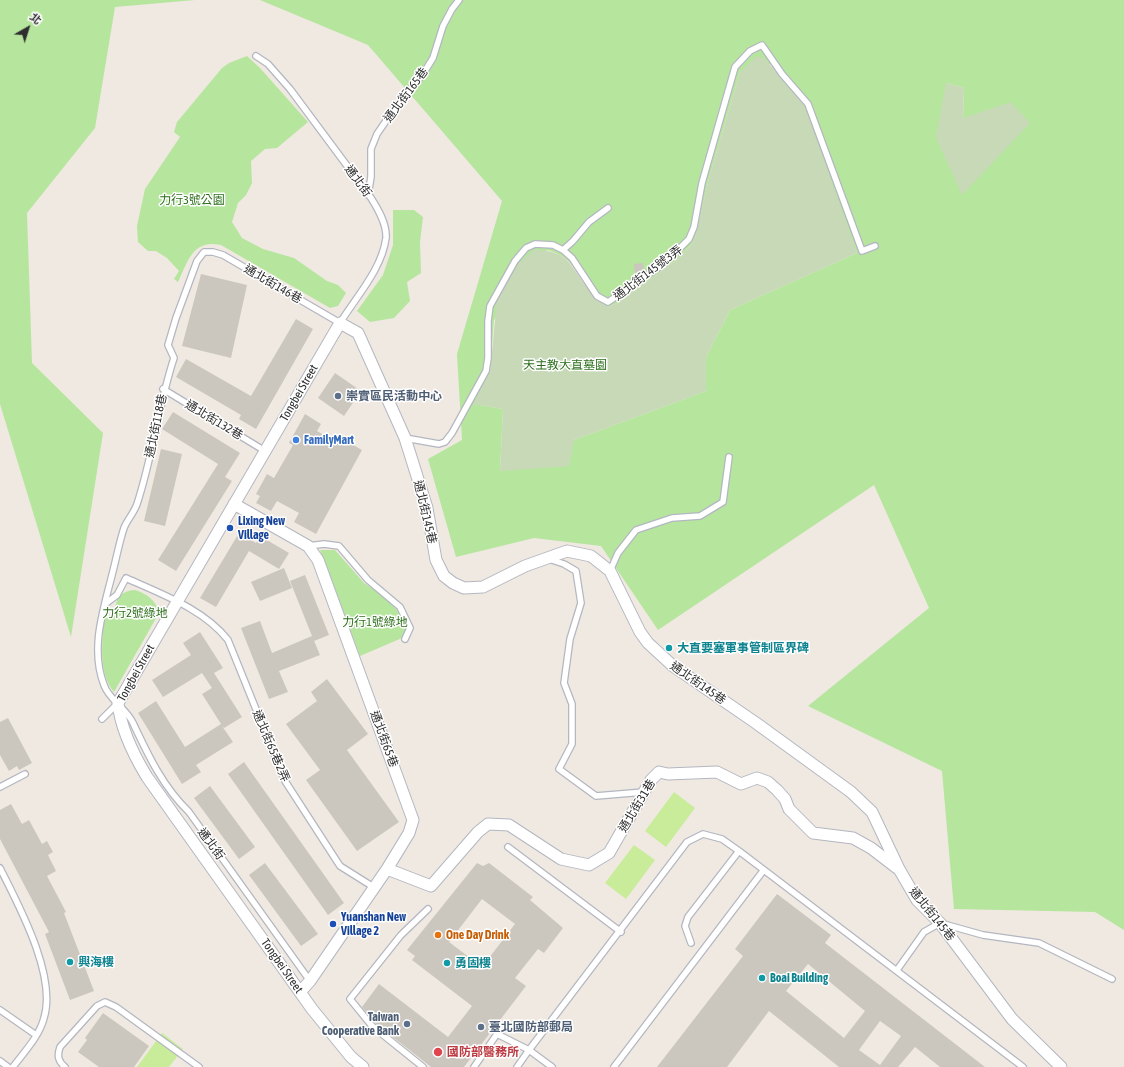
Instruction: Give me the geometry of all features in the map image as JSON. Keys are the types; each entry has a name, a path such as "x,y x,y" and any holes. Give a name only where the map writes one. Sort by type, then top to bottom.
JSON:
{"street":[{"name":"通北街145巷","path":"340,323 358,333 405,438 426,508 436,560 444,576 453,584 464,588 483,587 525,566 567,551 591,556 610,571 640,632 648,643 672,666 756,723 851,792 872,812 899,869 918,900 940,924 1012,1019 1061,1067"},
{"name":"Tongbei Street","path":"340,323 118,703 120,720 137,761 147,778 300,992 351,1057 363,1067"},
{"name":"通北街65巷","path":"234,504 308,546 318,560 413,820 410,833 387,870 310,982 300,992"},
{"name":"通北街31巷","path":"387,870 432,886 478,832 488,824 509,825 561,859 589,865 609,852 644,792 659,772 668,774 717,772 741,784 757,778 768,782 785,799 789,809 813,833 854,838 871,848 899,869"}],"lane":[{"name":"通北街165巷","path":"368,195 371,177 372,149 377,134 430,64 443,26 452,9 459,0"},
{"name":"通北街145號3弄","path":"563,250 572,258 597,296 608,302 665,263 684,246 694,227 702,183 736,67 750,51 762,45 782,74 808,104 862,251 875,246"},
{"name":"通北街","path":"256,56 268,64 290,89 381,214 386,237 378,264 340,323"},
{"path":"405,438 439,444 445,442 452,433 486,370 488,358 488,321 490,306 515,261 526,248 535,244 553,245 563,250 573,241 588,222 608,208"},
{"name":"通北街146巷","path":"204,252 213,252 223,255 340,323"},
{"name":"通北街118巷","path":"118,703 104,687 101,676 97,652 100,621 124,528 136,506 151,454 163,389 174,358 168,346 176,318 197,261 204,252"},
{"name":"通北街132巷","path":"163,389 265,451"},
{"path":"610,571 618,553 636,530 672,518 700,516 723,502 729,457"},
{"path":"308,546 324,544 338,546 368,580 400,607 410,628 405,639"},
{"path":"545,558 564,564 576,571 581,603 570,639 564,683 572,704 572,744 559,769 596,796 644,792"},
{"path":"105,604 117,595 126,578 176,602"},
{"name":"通北街65巷2弄","path":"176,602 218,627 228,640 285,781 340,866 375,888"},
{"name":"通北街","path":"118,703 132,721 144,749 157,772 181,805 189,812 310,982"},
{"path":"102,719 118,703"},
{"path":"0,787 25,774"},
{"path":"517,1067 621,932 687,842 703,834 722,839 739,851 763,871 897,970 1023,1067"},
{"path":"508,847 621,932"},
{"path":"691,943 685,926 688,917 739,851"},
{"path":"0,868 28,926 43,974 48,1004 44,1020 36,1036 13,1067"},
{"path":"614,1067 763,871"},
{"path":"423,1067 372,1026 350,999 401,935 428,909"},
{"path":"897,970 924,932 940,924 984,935 1039,943 1112,979"},
{"path":"65,1067 60,1063 57,1055 60,1047 97,1006 105,1002 116,1007 200,1067"},
{"path":"0,1010 36,1036"},
{"path":"474,1067 497,1034 529,1050 552,1067"},
{"path":"0,1061 8,1067"}],"green space":[{"path":"0,0 195,0 115,7 95,128 27,213 32,363 103,433 71,637 0,404"},
{"path":"260,0 1124,0 1124,930 1095,912 954,909 942,771 808,706 929,608 874,485 658,630 601,546 534,538 456,557 428,459 462,440 457,354 502,201 368,45","holes":["770,64 782,80 857,253 730,310 706,357 706,391 574,440 500,471 503,409 474,404 490,372 494,320 547,250 562,256 577,271 592,292 610,306 618,303 679,258 692,244 696,235 709,178 740,72","946,83 964,88 963,118"]},
{"name":"力行3號公園","path":"247,56 260,68 308,122 277,148 265,149 251,161 252,183 246,195 238,203 232,222 242,238 263,249 294,258 327,281 338,285 346,293 338,306 330,308 221,245 204,245 193,253 178,282 174,279 179,271 167,258 156,251 148,251 138,242 137,226 145,189 180,137 174,132 177,122 222,68 229,63"},
{"name":"天主教大直墓園","path":"757,56 764,58 805,106 857,253 730,310 706,357 706,391 574,440 569,466 500,471 503,409 473,404 490,372 497,301 518,264 534,250 556,253 568,262 590,291 610,306 618,303 679,258 692,244 696,234 709,178 740,72"},
{"path":"946,83 964,88 963,118 1011,102 1030,123 962,195 936,137"},
{"path":"393,210 414,210 423,217 420,242 421,273 407,282 410,301 394,318 370,322 357,311 383,275 393,245"},
{"name":"力行1號綠地","path":"320,550 335,550 364,583 382,595 397,610 407,626 402,638 360,656"},
{"name":"力行2號綠地","path":"135,590 150,598 156,604 159,613 114,692 105,675 103,665 102,645 104,615 115,616 117,601 121,595 125,592"},
{"path":"674,792 695,808 666,847 645,831"},
{"path":"634,845 655,860 626,899 605,883"},
{"path":"162,1033 183,1049 169,1067 137,1067"}],"building":[{"path":"643,263 644,272 635,274 634,264"},
{"path":"201,274 247,285 231,358 182,346"},
{"path":"296,319 313,329 256,429 239,419 241,415 176,377 186,359 251,396"},
{"name":"崇實區民活動中心","path":"335,373 361,391 344,416 318,398"},
{"path":"173,412 240,453 225,477 232,481 176,571 158,560 218,464 162,429"},
{"path":"305,414 321,424 317,431 338,443 341,438 362,450 316,534 294,522 299,513 277,501 271,511 256,503 260,496 256,494 267,474 274,478 293,445 289,443"},
{"path":"161,449 182,454 165,526 144,521"},
{"path":"239,533 256,543 260,536 289,553 279,569 249,551 216,607 200,598"},
{"path":"284,568 292,588 260,601 251,582"},
{"path":"305,575 329,635 314,641 290,581"},
{"path":"260,621 272,653 312,636 320,655 279,671 288,692 269,699 241,628"},
{"path":"200,632 223,668 214,673 242,717 224,728 222,726 233,742 196,765 201,772 182,784 138,713 156,701 185,747 221,724 202,694 212,688 202,673 163,697 152,680 191,655 183,643"},
{"path":"327,679 368,734 347,750 399,822 357,851 306,780 320,770 286,724 317,701 311,692"},
{"path":"8,718 32,763 19,770 17,766 9,771 0,755 0,722"},
{"path":"244,762 344,903 328,915 228,774"},
{"path":"210,786 255,847 239,859 194,798"},
{"path":"11,804 22,824 29,820 42,844 47,841 53,852 48,855 56,871 47,876 66,912 64,913 94,991 70,1000 45,934 49,932 0,839 0,810"},
{"path":"265,863 318,934 301,946 249,875"},
{"name":"勇固樓","path":"477,863 483,866 489,863 533,897 530,900 563,928 544,953 538,949 515,978 526,986 464,1067 431,1067 375,1023 362,1007 379,984 448,1037 472,1006 412,960 415,956 407,950","holes":["482,899 515,924 482,967 449,942"]},
{"name":"Boai Building","path":"777,894 831,935 825,943 985,1067 940,1067 915,1047 898,1067 839,1067 769,1011 727,1067 657,1067 743,956 735,949","holes":["808,964 865,1011 844,1038 786,991","880,1021 901,1036 880,1065 859,1050"]},
{"path":"103,1013 149,1046 134,1067 99,1067 78,1052 87,1040 85,1038"}],"place":[{"name":"崇實區民活動中心","path":"338,396"},
{"name":"FamilyMart","path":"296,440"},
{"name":"Lixing New Village","path":"230,528"},
{"name":"大直要塞軍事管制區界碑","path":"669,648"},
{"name":"Yuanshan New Village 2","path":"333,924"},
{"name":"One Day Drink","path":"438,935"},
{"name":"興海樓","path":"70,962"},
{"name":"勇固樓","path":"447,963"},
{"name":"Boai Building","path":"762,978"},
{"name":"Taiwan Cooperative Bank","path":"407,1024"},
{"name":"臺北國防部郵局","path":"481,1027"},
{"name":"國防部醫務所","path":"438,1052"}]}
